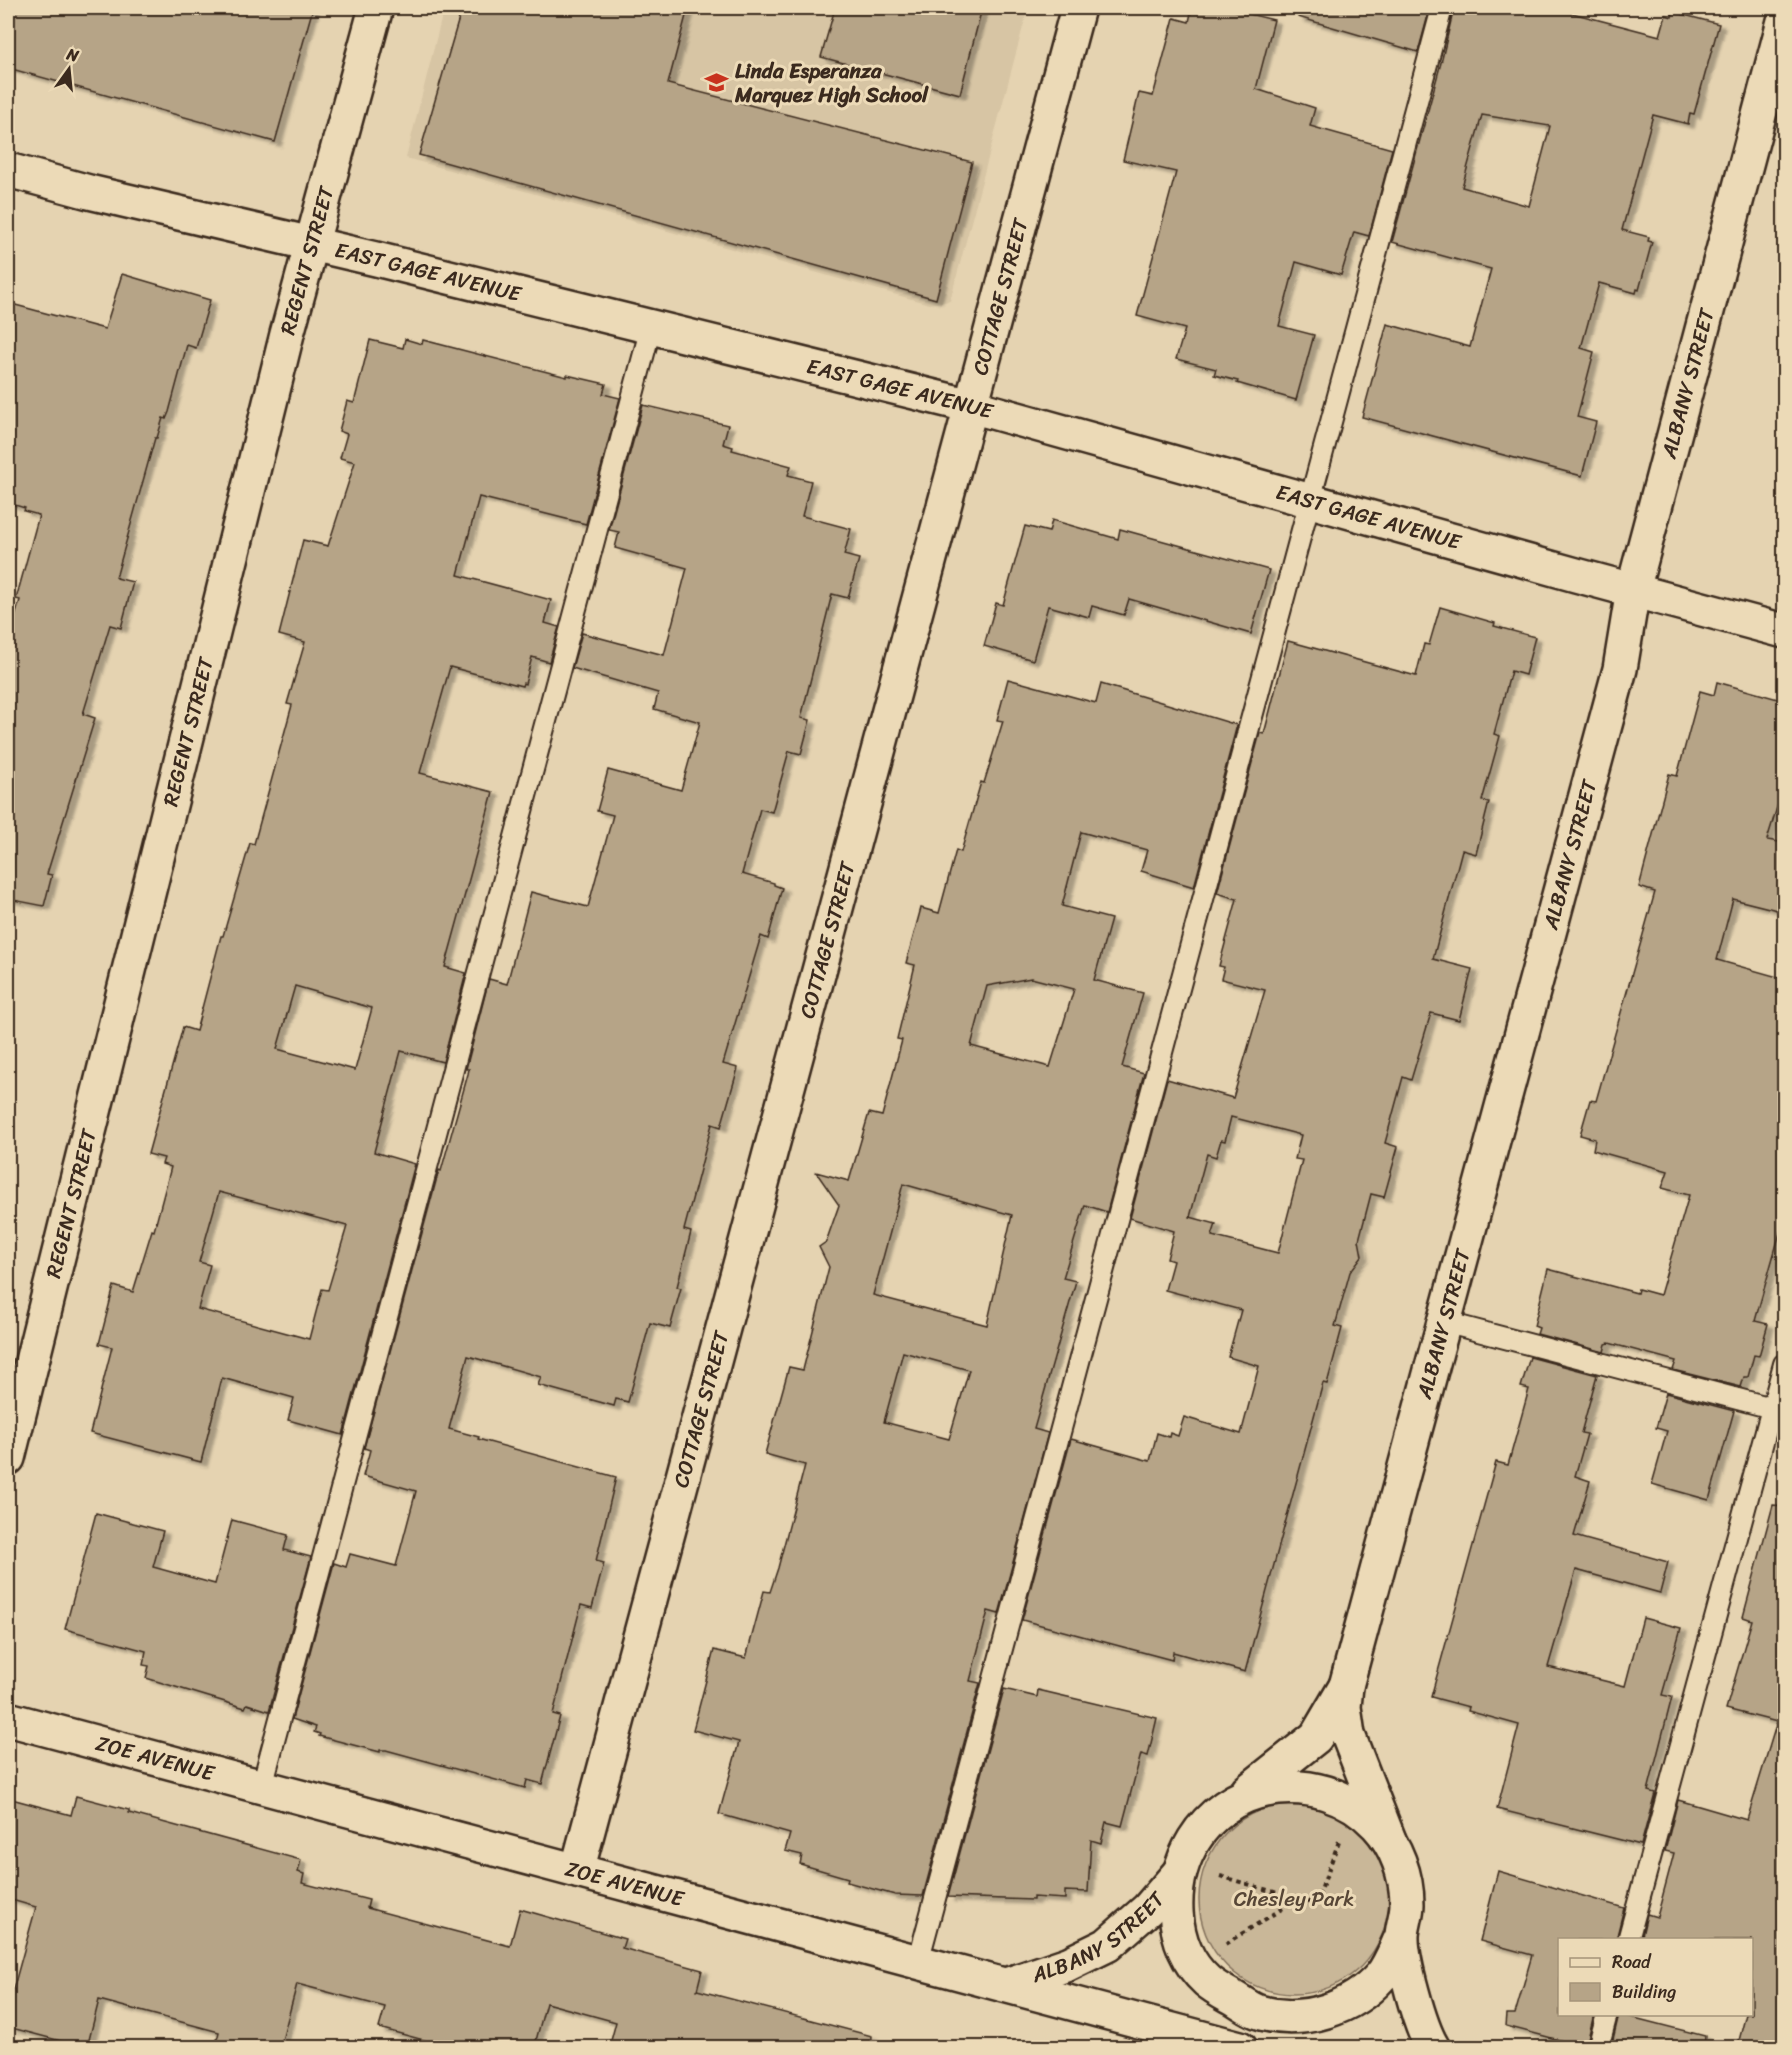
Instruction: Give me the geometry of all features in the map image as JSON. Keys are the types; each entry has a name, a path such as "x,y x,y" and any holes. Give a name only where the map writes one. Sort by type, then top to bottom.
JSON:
{"street":[{"name":"REGENT STREET","path":"8,1458 310,243 376,8"},
{"name":"COTTAGE STREET","path":"578,1871 1078,8"},
{"name":"ALBANY STREET","path":"1433,2048 1426,2037 1411,1987 1402,1936 1407,1904 1403,1871 1348,1735 1344,1707 1346,1686 1620,669 1633,590 1785,21"},
{"name":"EAST GAGE AVENUE","path":"8,171 971,406 1785,631"},
{"name":"ALBANY STREET","path":"1346,1686 1316,1737 1287,1762 1217,1813 1200,1830 1187,1851 1179,1873 1175,1895 1176,1917 1181,1939 1191,1960 1208,1983 1260,2013 1305,2017 1347,2004 1381,1975 1402,1936"},
{"name":"ZOE AVENUE","path":"8,1719 1240,2048"},
{"name":"ALBANY STREET","path":"1237,1799 1258,1791 1281,1787 1303,1787 1326,1792 1347,1801 1365,1813 1389,1840"},
{"name":"ALBANY STREET","path":"1006,1985 1068,1964 1107,1945 1148,1908 1179,1873"},
{"path":"1252,2048 1260,2013"}],"lane":[{"path":"918,1962 1442,8"},
{"path":"262,1786 651,327"},
{"path":"1444,1322 1772,1408"},
{"path":"1629,1938 1785,1364"},
{"path":"1598,2048 1606,2016"}],"path":[{"path":"1216,1875 1316,1904 1340,1838"},
{"path":"1223,1945 1298,1899"}],"shaded area":[{"name":"Linda Esperanza Marquez High School","path":"444,8 1028,8 950,301 929,304 406,158"}],"green space":[{"name":"Chesley Park","path":"1285,1804 1303,1804 1339,1815 1354,1825 1368,1839 1385,1871 1389,1899 1385,1927 1378,1944 1368,1959 1354,1973 1322,1990 1303,1994 1285,1994 1249,1983 1234,1973 1220,1959 1203,1927 1199,1908 1199,1890 1210,1854 1220,1839 1234,1825 1266,1808"}],"building":[{"path":"8,8 313,8 275,142 8,68"},
{"name":"Linda Esperanza Marquez High School","path":"462,8 688,8 668,84 972,162 936,299 419,155"},
{"path":"835,8 982,8 960,94 821,57"},
{"path":"1192,8 1225,8 1274,20 1256,89 1315,108 1310,126 1392,149 1369,236 1354,232 1341,275 1296,262 1279,326 1314,335 1296,400 1214,375 1216,369 1176,359 1185,329 1137,316 1176,172 1123,160 1139,93 1153,96 1174,18 1189,22"},
{"path":"1299,8 1430,8 1418,52 1298,17"},
{"path":"1454,8 1553,8 1660,36 1666,15 1672,17 1673,12 1719,24 1694,114 1690,113 1688,124 1653,115 1622,230 1649,237 1648,241 1652,242 1639,290 1637,289 1636,293 1599,283 1581,348 1594,352 1577,417 1596,422 1582,476 1362,417 1387,324 1470,347 1491,269 1392,242","holes":["1482,115 1550,126 1529,206 1462,187"]},
{"path":"122,274 210,300 196,348 187,345 169,412 166,419 163,418 157,438 155,438 116,578 133,582 121,628 110,625 83,714 95,718 47,874 52,875 44,906 8,899 8,640 20,600 16,599 39,515 8,503 8,303 105,329"},
{"path":"405,339 422,344 423,340 567,377 567,375 606,384 603,394 620,398 586,524 479,497 458,575 551,600 545,623 559,627 549,662 532,657 525,684 523,683 522,686 450,667 420,773 493,792 445,967 466,973 443,1062 401,1051 374,1152 415,1164 343,1435 288,1420 294,1398 222,1378 201,1462 90,1433 112,1347 99,1344 114,1286 133,1292 152,1230 154,1231 171,1167 162,1164 164,1158 148,1154 183,1027 196,1031 221,936 223,936 250,843 254,844 292,705 287,704 305,642 279,635 303,540 328,546 355,462 340,458 347,434 339,431 347,401 354,403 370,340 403,348","holes":["295,986 372,1008 355,1070 277,1049","219,1192 347,1226 328,1290 322,1289 309,1339 198,1309 210,1265 199,1262"]},
{"path":"643,405 728,425 723,444 733,447 732,450 791,466 788,475 811,481 802,516 851,529 844,555 859,559 848,598 832,594 801,718 810,720 801,754 789,751 772,812 760,809 742,874 774,883 782,888 768,939 761,936 723,1064 738,1068 721,1127 712,1124 684,1230 691,1232 677,1287 681,1288 670,1328 650,1323 628,1402 616,1399 614,1406 538,1385 541,1377 468,1356 449,1429 616,1477 596,1561 604,1563 592,1608 581,1605 553,1714 560,1716 542,1784 527,1780 525,1788 386,1750 380,1750 380,1752 319,1736 320,1734 314,1732 316,1727 292,1719 334,1563 346,1567 350,1554 396,1566 416,1491 363,1476 370,1450 364,1448 439,1170 441,1171 468,1074 469,1069 466,1069 489,979 507,984 531,892 588,907 613,815 597,811 608,770 681,790 700,722 654,709 658,693 572,668 582,633 664,655 687,568 615,548 619,532 609,530"},
{"path":"1052,520 1118,539 1120,529 1269,570 1251,634 1129,599 1124,615 1092,606 1089,617 1048,606 1033,660 984,646 996,603 1003,605 1025,526 1049,532"},
{"path":"1440,607 1495,623 1494,626 1535,637 1525,675 1511,671 1494,734 1500,736 1482,801 1489,802 1476,854 1462,850 1433,959 1472,969 1459,1020 1431,1013 1411,1080 1403,1077 1385,1143 1398,1147 1384,1197 1371,1194 1359,1240 1362,1256 1350,1272 1335,1326 1342,1328 1327,1384 1323,1383 1245,1672 1173,1652 1172,1660 1022,1620 1071,1439 1150,1461 1157,1433 1169,1437 1170,1433 1178,1436 1184,1417 1241,1434 1259,1366 1228,1357 1241,1310 1165,1290 1173,1261 1167,1259 1174,1231 1130,1218 1167,1079 1233,1098 1265,990 1221,979 1224,967 1219,966 1237,899 1217,893 1260,733 1264,734 1288,641 1416,676 1424,644 1429,645","holes":["1231,1117 1301,1135 1295,1159 1302,1160 1278,1253 1212,1236 1216,1224 1190,1217 1207,1154 1216,1157 1221,1140 1225,1141"]},
{"path":"1008,679 1096,703 1101,684 1237,725 1194,887 1141,871 1147,850 1081,832 1062,906 1111,919 1094,980 1143,993 1122,1067 1144,1073 1107,1212 1085,1205 1063,1278 1076,1281 1034,1429 1048,1433 999,1614 988,1611 970,1681 980,1683 923,1896 895,1895 847,1882 848,1878 800,1864 802,1855 785,1851 790,1834 719,1814 739,1742 693,1730 714,1650 746,1658 764,1591 770,1592 778,1568 805,1465 765,1454 789,1367 803,1370 829,1267 819,1247 826,1242 839,1205 816,1172 849,1181 869,1113 882,1116 902,1040 897,1039 915,965 906,963 921,908 939,913 956,850 961,852 981,782 984,783 1003,721 997,720","holes":["1031,978 1074,989 1050,1067 971,1046 987,986","903,1184 1012,1215 987,1325 873,1295","903,1352 969,1370 949,1439 884,1422"]},
{"path":"1717,682 1785,701 1785,781 1767,840 1785,843 1785,912 1733,899 1717,960 1785,979 1785,1215 1755,1321 1768,1324 1759,1356 1754,1355 1748,1377 1744,1377 1741,1387 1673,1370 1676,1361 1609,1343 1606,1344 1604,1352 1537,1334 1539,1328 1534,1326 1548,1269 1637,1293 1638,1289 1660,1295 1689,1195 1662,1188 1668,1171 1593,1150 1595,1139 1580,1135 1590,1100 1596,1101 1655,892 1639,887 1669,774 1677,776 1700,691 1714,695"},
{"path":"1530,1357 1597,1375 1581,1433 1587,1434 1575,1476 1590,1481 1574,1536 1668,1562 1660,1593 1576,1570 1548,1667 1625,1686 1643,1618 1681,1628 1662,1695 1672,1697 1648,1791 1655,1793 1641,1845 1497,1809 1519,1725 1468,1711 1469,1707 1431,1697 1496,1462 1508,1465 1529,1389 1521,1387"},
{"path":"1666,1393 1734,1411 1709,1500 1652,1484 1667,1431 1656,1428"},
{"path":"1773,1505 1785,1506 1785,1724 1726,1709 1752,1620 1743,1617"},
{"path":"96,1513 163,1531 153,1567 215,1584 232,1520 288,1535 284,1550 311,1557 269,1711 247,1704 245,1708 146,1678 149,1666 143,1665 146,1651 65,1629"},
{"path":"1004,1689 1037,1697 1038,1690 1157,1718 1148,1756 1141,1754 1122,1826 1106,1822 1101,1843 1091,1840 1088,1892 1065,1891 1065,1899 948,1897"},
{"path":"1776,1725 1785,1726 1785,2048 1737,2048 1745,2016 1753,2016 1753,1938 1641,1938 1647,1914 1657,1917 1674,1853 1665,1851 1678,1800 1747,1820"},
{"path":"76,1796 129,1810 129,1813 301,1860 298,1872 304,1874 302,1883 369,1900 367,1908 510,1946 520,1909 625,1939 622,1948 702,1970 697,1990 872,2036 871,2048 609,2048 616,2022 546,2003 534,2048 453,2048 379,2028 385,2007 297,1984 280,2048 215,2048 219,2032 99,2000 87,2048 8,2027 8,2008 36,1907 8,1899 8,1798 71,1815"},
{"path":"1498,1871 1624,1908 1616,1938 1558,1938 1558,2016 1594,2016 1586,2047 1506,2026 1507,2014 1515,2014 1532,1955 1480,1941"},
{"path":"1619,2016 1627,2016 1705,2036 1704,2048 1611,2048"}],"place":[{"name":"Linda Esperanza Marquez High School","path":"717,83"}]}
